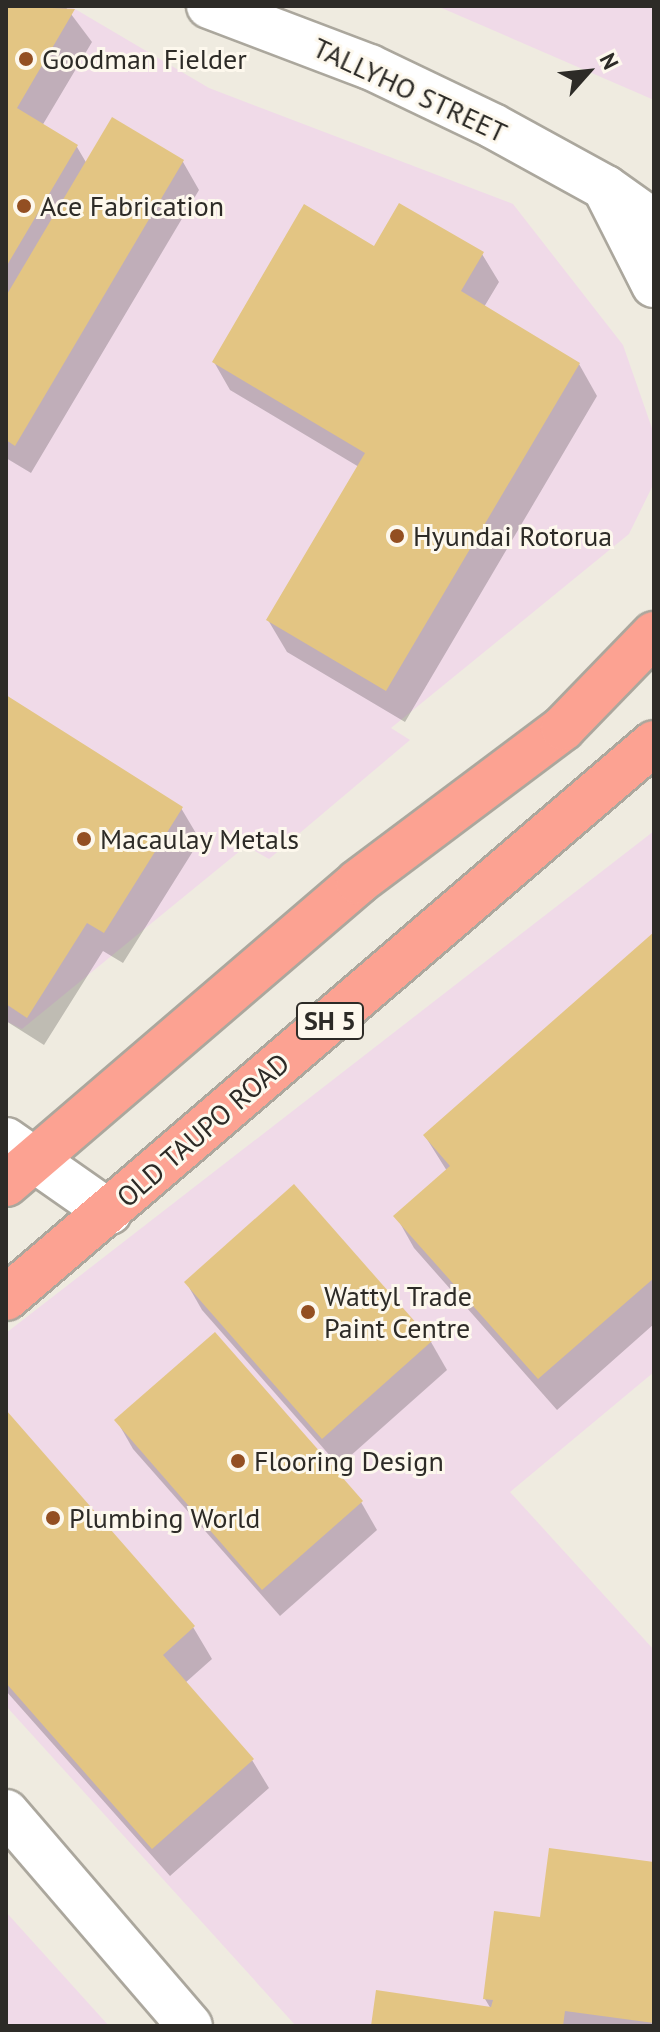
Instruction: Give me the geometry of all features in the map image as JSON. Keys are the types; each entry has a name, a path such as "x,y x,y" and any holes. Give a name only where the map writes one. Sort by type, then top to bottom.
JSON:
{"highway":[{"path":"15,1161 358,882 563,728 654,634"},
{"name":"OLD TAUPO ROAD","path":"6,1298 654,743"}],"street":[{"name":"TALLYHO STREET","path":"209,6 370,67 606,188 654,222"},
{"path":"606,188 654,285"},
{"path":"15,1161 109,1212"},
{"path":"6,1812 190,2026"}],"shaded area":[{"path":"6,6 70,6 209,88 513,204 623,345 654,434 654,483 629,534 391,728 410,740 269,859 246,846 22,1029 6,1021"},
{"path":"437,6 654,6 654,100"},
{"path":"654,831 654,1372 510,1492 654,1650 654,2026 296,2026 6,1706 6,1333"},
{"path":"6,1912 109,2026 6,2026"}],"building":[{"path":"6,6 75,9 17,108 78,145 6,267"},
{"path":"112,117 184,160 15,446 6,440 6,296"},
{"path":"399,203 484,252 461,291 580,363 386,691 266,620 365,453 212,362 304,204 374,246"},
{"name":"Macaulay Metals","path":"6,695 183,807 104,933 87,923 27,1018 6,1004"},
{"path":"654,932 654,1278 538,1379 393,1216 450,1166 423,1135"},
{"name":"Wattyl Trade Paint Centre","path":"294,1184 432,1341 322,1439 184,1282"},
{"name":"Flooring Design","path":"215,1332 363,1501 262,1590 114,1420"},
{"name":"Plumbing World","path":"6,1410 195,1626 163,1655 254,1759 152,1849 6,1683"},
{"path":"549,1848 654,1862 654,2023 565,2011 563,2026 371,2026 376,1990 491,2007 493,2000 483,1999 494,1911 540,1917"}],"place":[{"name":"Goodman Fielder","path":"26,59"},
{"name":"Ace Fabrication","path":"24,206"},
{"name":"Hyundai Rotorua","path":"397,536"},
{"name":"Macaulay Metals","path":"84,839"},
{"name":"Wattyl Trade Paint Centre","path":"308,1312"},
{"name":"Flooring Design","path":"238,1461"},
{"name":"Plumbing World","path":"53,1518"}]}
